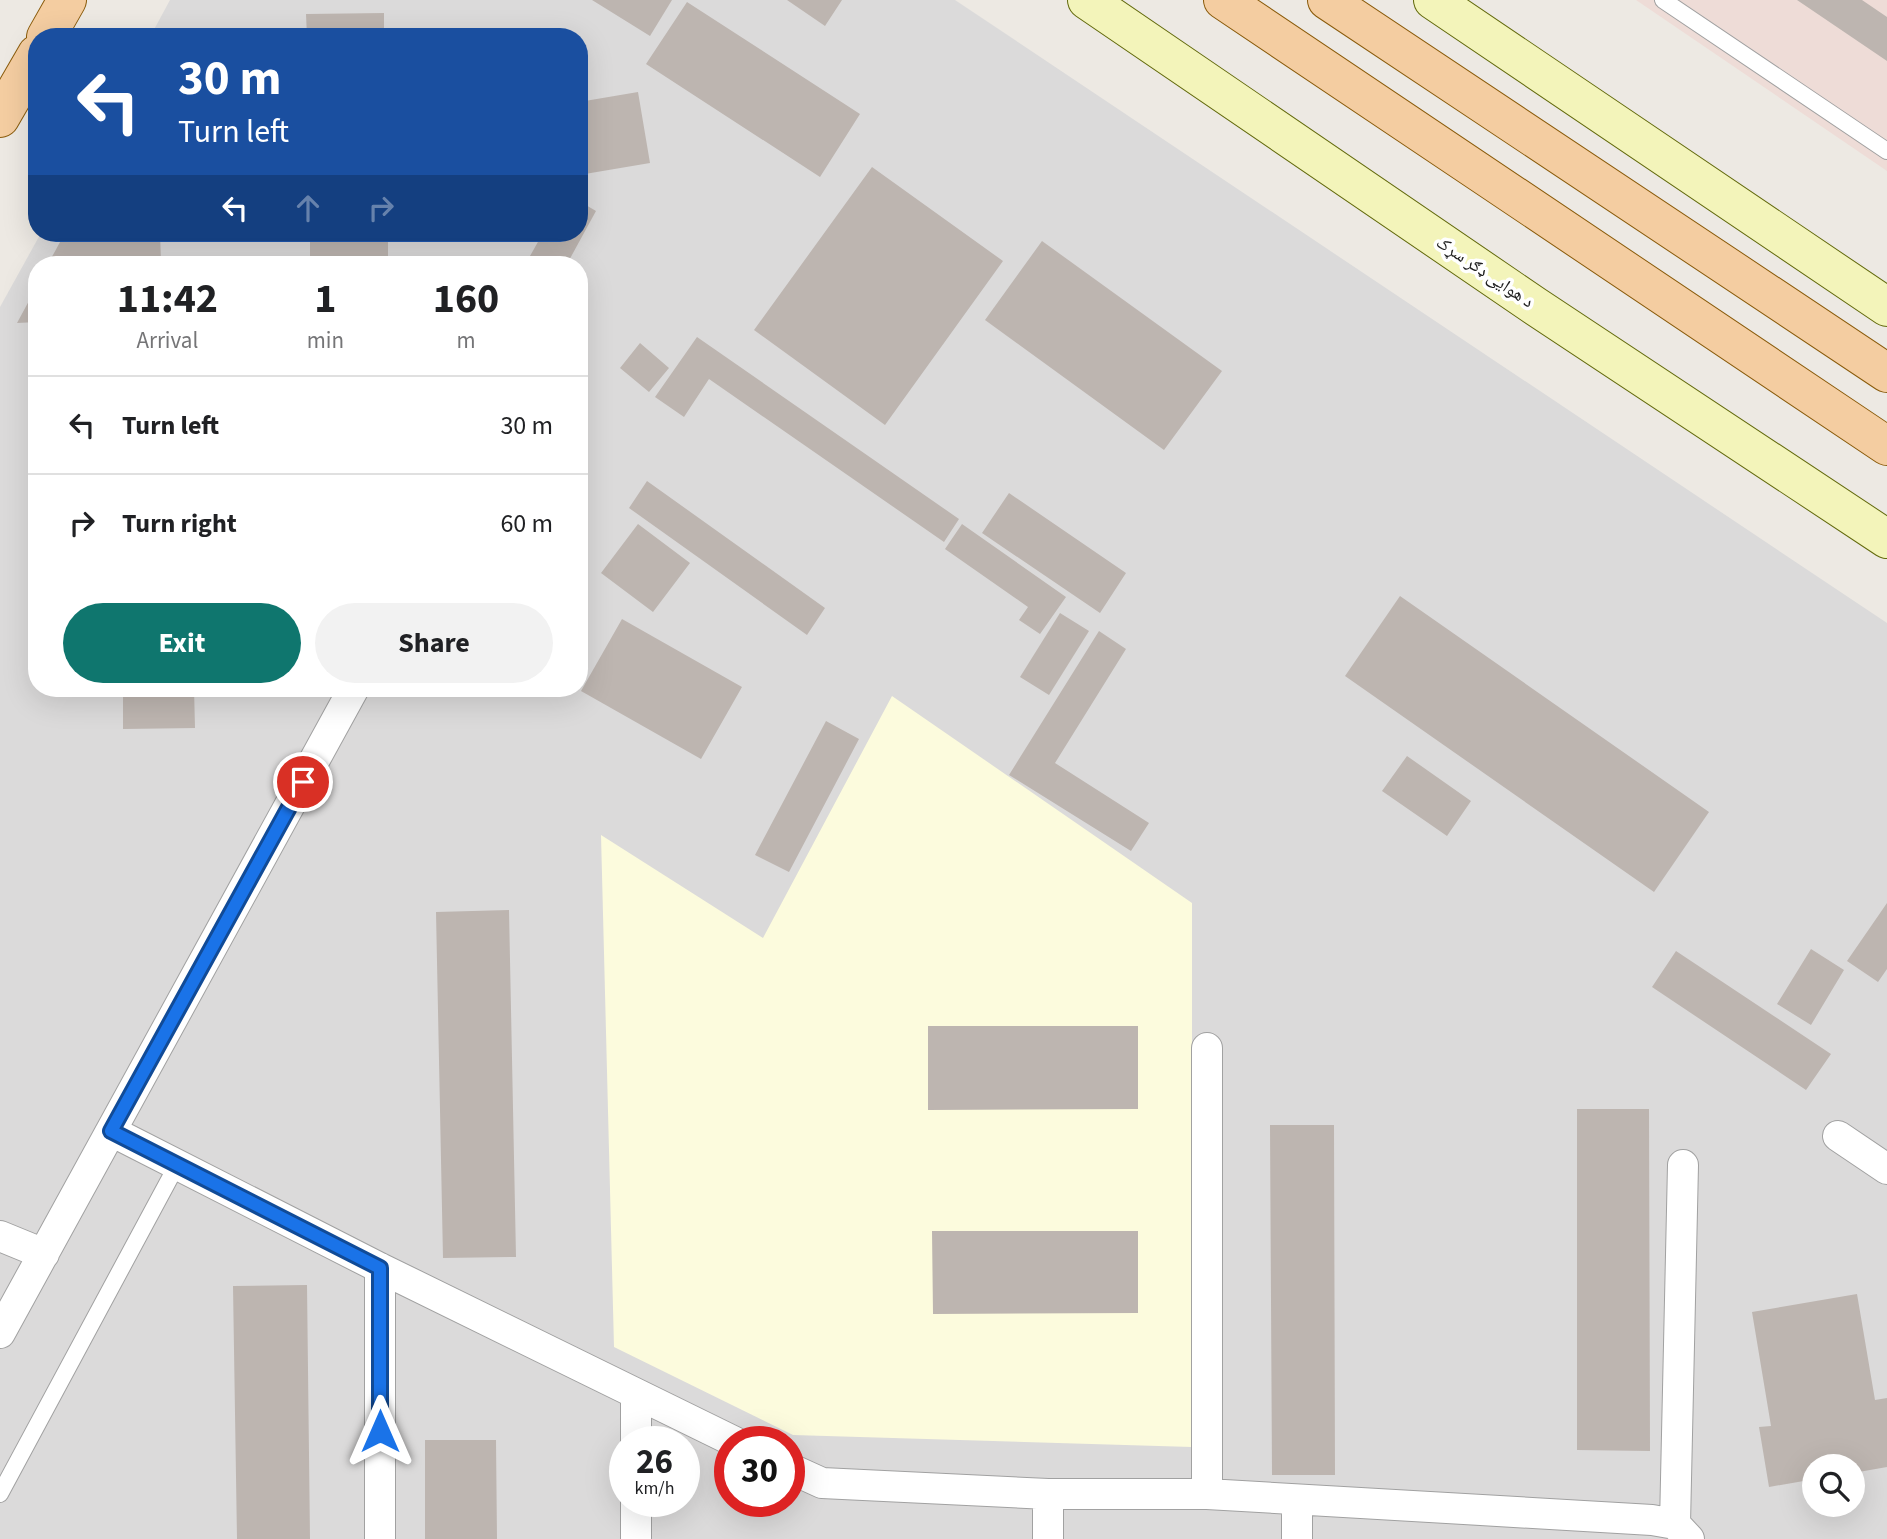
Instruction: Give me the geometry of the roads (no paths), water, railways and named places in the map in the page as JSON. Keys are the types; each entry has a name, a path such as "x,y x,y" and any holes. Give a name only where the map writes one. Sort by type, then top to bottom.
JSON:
{"main road":[{"path":"51,28 67,0"},
{"name":"د هوایی ډګر سړک","path":"1087,0 1535,306 1887,539"},
{"path":"1223,0 1887,446"},
{"path":"1327,0 1887,373"},
{"path":"1433,0 1887,307"},
{"path":"0,118 28,70"}],"street":[{"path":"0,1333 349,697"},
{"path":"1207,1048 1207,1494"},
{"path":"111,1131 380,1268 714,1432"},
{"path":"1838,1136 1887,1169"},
{"path":"805,1475 822,1483 1048,1494 1207,1494 1639,1520 1682,1532 1683,1165"},
{"path":"0,1236 44,1254"},
{"path":"380,1268 380,1539"},
{"path":"636,1395 636,1426"},
{"path":"1048,1494 1048,1539"},
{"path":"1297,1501 1297,1539"},
{"path":"636,1517 636,1539"}],"lane":[{"path":"1663,0 1887,151"},
{"path":"0,1494 177,1165"}]}
